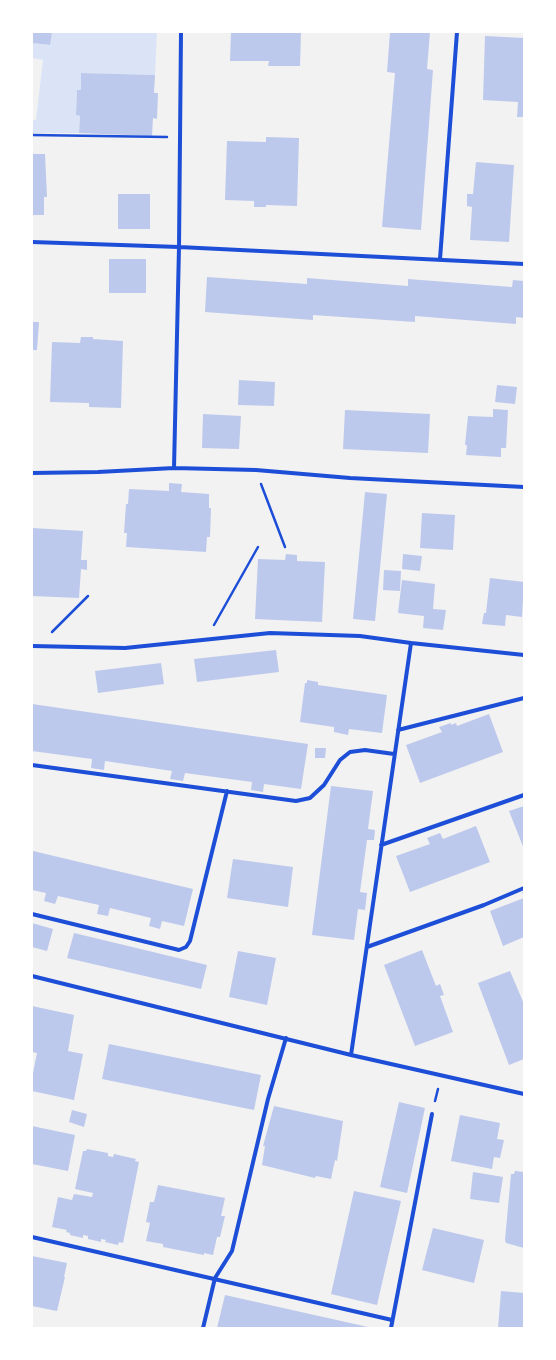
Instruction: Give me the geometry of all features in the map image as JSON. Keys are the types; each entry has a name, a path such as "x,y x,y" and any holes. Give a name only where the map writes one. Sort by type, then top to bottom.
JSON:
{"street":[{"path":"174,468 179,247 181,32"},
{"path":"440,259 457,32"},
{"path":"32,242 179,247 524,264"},
{"path":"32,473 98,472 174,468 256,470 350,478 524,487"},
{"path":"32,646 125,648 206,641 270,633 360,636 524,655"},
{"path":"351,1055 411,643"},
{"path":"398,730 524,698"},
{"path":"32,766 296,801 310,798 324,785 340,760 350,752 365,750 394,754"},
{"path":"32,914 179,950 186,947 190,941 228,791"},
{"path":"381,845 524,795"},
{"path":"367,947 524,888"},
{"path":"32,976 351,1055 524,1094"},
{"path":"203,1328 215,1278 232,1251 268,1099 286,1038"},
{"path":"391,1328 432,1114"},
{"path":"32,1237 392,1320"}],"path":[{"path":"32,135 180,138"},
{"path":"256,470 285,546"},
{"path":"206,641 258,547"},
{"path":"40,645 88,596"}],"shaded area":[{"path":"52,32 157,32 155,75 81,73 81,90 77,90 76,115 80,116 79,133 32,133 32,120 36,120 43,60 32,58 32,43 49,45"}],"building":[{"path":"32,32 52,32 50,45 32,43"},
{"path":"231,32 301,32 300,66 268,66 269,61 230,61"},
{"path":"390,32 430,32 427,69 433,70 421,230 382,227 395,73 387,72"},
{"path":"485,36 524,38 524,117 517,117 518,102 483,100"},
{"path":"81,73 155,75 154,93 158,93 157,119 153,118 152,136 79,133 80,116 76,115 77,90 81,90"},
{"path":"266,137 299,138 297,206 266,205 266,207 254,207 254,201 225,200 227,141 266,142"},
{"path":"32,154 45,154 47,197 44,197 44,215 32,215"},
{"path":"476,162 514,165 509,242 470,240 472,207 467,206 467,194 473,194"},
{"path":"118,194 150,194 150,229 118,229"},
{"path":"109,259 146,259 146,293 109,293"},
{"path":"207,277 307,284 307,278 408,286 408,279 512,287 513,280 524,281 524,318 516,317 516,324 415,316 415,322 313,315 313,320 205,312"},
{"path":"32,322 39,322 37,350 32,350"},
{"path":"81,337 123,341 121,408 89,407 89,403 50,402 52,342 80,343"},
{"path":"239,380 275,382 274,406 238,405"},
{"path":"497,385 517,387 515,404 495,402"},
{"path":"493,409 508,410 506,448 501,448 501,457 466,455 467,445 465,445 468,416 493,417"},
{"path":"345,410 430,414 428,453 343,449"},
{"path":"203,414 241,416 239,449 202,448"},
{"path":"169,483 182,484 181,492 209,494 209,508 211,508 210,537 207,537 206,552 126,547 127,533 124,533 126,504 128,504 129,489 169,491"},
{"path":"365,492 387,494 375,621 353,619"},
{"path":"422,513 455,515 453,550 420,548"},
{"path":"32,528 83,531 81,560 87,560 87,570 81,569 79,598 32,596"},
{"path":"286,554 297,555 297,561 325,562 322,622 255,619 258,559 285,560"},
{"path":"403,554 422,556 420,571 402,569"},
{"path":"384,570 401,571 400,591 383,590"},
{"path":"490,578 524,582 522,617 506,615 505,626 482,624 484,613 486,613"},
{"path":"402,580 435,584 433,609 446,610 443,630 423,628 424,616 398,613"},
{"path":"276,650 279,672 197,682 194,659"},
{"path":"161,663 164,684 98,693 95,671"},
{"path":"307,680 318,682 318,685 387,695 382,733 349,729 348,735 334,732 334,727 300,722 305,683 307,683"},
{"path":"32,704 308,744 301,789 264,784 263,792 251,790 252,782 185,773 183,781 170,779 172,771 105,761 104,770 91,768 92,759 32,751"},
{"path":"489,714 503,752 420,783 406,745 442,732 439,727 451,723 451,725 456,723 457,726"},
{"path":"315,748 326,748 325,758 315,758"},
{"path":"331,786 373,791 368,829 375,830 374,840 367,840 360,892 367,893 365,910 358,909 354,940 312,935"},
{"path":"524,806 524,849 509,811"},
{"path":"476,826 490,862 410,892 396,856 430,844 427,838 440,833 443,839"},
{"path":"33,851 193,889 184,926 162,921 160,929 149,926 151,918 110,908 108,916 97,914 99,905 58,896 55,904 44,901 46,893 32,890"},
{"path":"233,859 293,867 288,907 227,898"},
{"path":"524,898 524,937 503,946 490,911"},
{"path":"32,923 53,929 47,951 32,947"},
{"path":"74,933 207,965 201,989 67,958"},
{"path":"422,950 436,986 440,984 444,995 440,996 453,1032 415,1046 384,965"},
{"path":"238,951 276,958 267,1005 229,997"},
{"path":"510,971 524,1004 524,1059 509,1065 478,983"},
{"path":"32,1006 74,1015 68,1051 83,1054 74,1100 32,1091 32,1078 37,1053 32,1052"},
{"path":"109,1044 261,1075 254,1110 102,1079"},
{"path":"399,1102 425,1108 407,1193 380,1187"},
{"path":"274,1106 343,1121 337,1161 335,1160 331,1179 316,1176 315,1178 262,1165 265,1146 263,1146"},
{"path":"72,1110 87,1114 84,1127 69,1122"},
{"path":"460,1115 500,1123 497,1139 504,1140 500,1158 494,1157 492,1169 451,1161"},
{"path":"32,1126 75,1135 68,1171 32,1164"},
{"path":"87,1149 108,1153 108,1156 113,1157 114,1154 136,1159 135,1161 139,1162 123,1243 119,1242 118,1245 105,1242 106,1240 101,1239 101,1242 88,1239 88,1236 83,1235 83,1238 70,1235 70,1233 66,1232 67,1230 52,1227 58,1197 72,1200 74,1194 92,1197 93,1193 75,1189 83,1151 86,1151"},
{"path":"515,1171 524,1172 524,1248 506,1243 505,1240 511,1174 514,1174"},
{"path":"473,1172 503,1177 499,1203 470,1199"},
{"path":"158,1185 225,1198 221,1216 225,1216 220,1237 217,1237 213,1255 204,1253 204,1255 163,1247 163,1244 146,1241 150,1223 146,1222 150,1202 154,1202"},
{"path":"354,1191 401,1201 377,1305 331,1294"},
{"path":"433,1228 484,1240 474,1283 422,1270"},
{"path":"32,1256 67,1263 57,1311 32,1306"},
{"path":"501,1291 524,1293 524,1328 498,1328"},
{"path":"225,1295 368,1327 368,1328 217,1328"}]}
